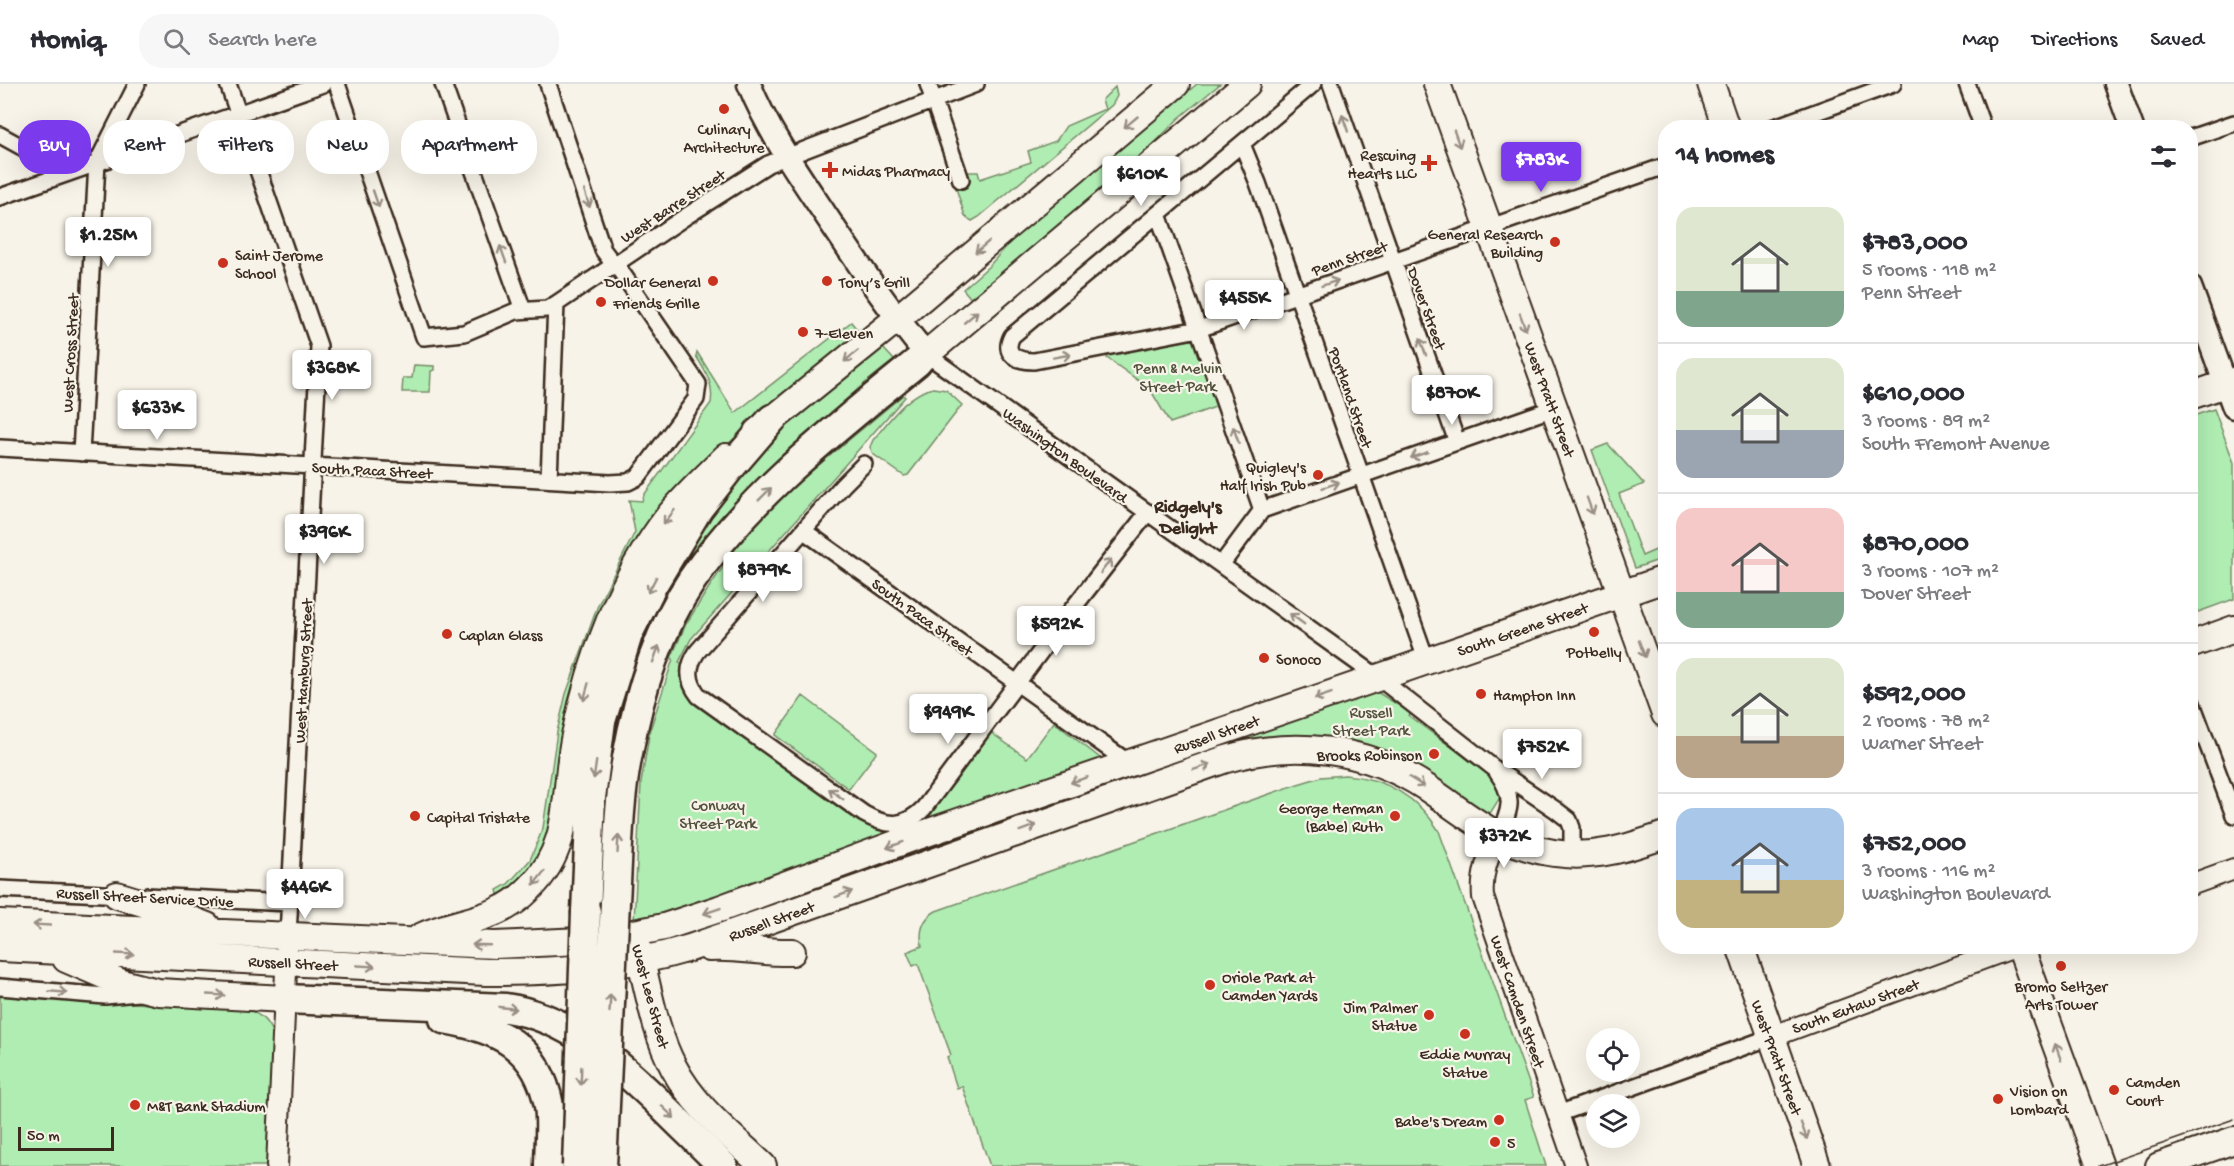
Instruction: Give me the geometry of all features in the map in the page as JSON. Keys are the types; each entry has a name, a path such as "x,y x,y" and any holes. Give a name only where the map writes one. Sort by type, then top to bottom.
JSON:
{"highway":[{"path":"602,1166 621,798 634,724 662,637 691,581 715,548 748,511 810,451 921,358"},
{"path":"577,1166 591,798 601,721 628,634 653,584 698,509 772,419"},
{"path":"285,999 506,1008 525,1011 558,1023 595,1046 613,1061 723,1166"},
{"path":"344,1003 466,1023 504,1036 514,1044 535,1069 546,1094 550,1120 549,1166"}],"main road":[{"name":"Washington Boulevard","path":"749,84 770,129 786,156 921,358"},
{"path":"409,942 431,932 504,909 531,888 545,870 562,837 574,736 608,625 633,573 670,514 729,454 897,319 1176,84"},
{"path":"921,358 1247,84"},
{"name":"West Pratt Street","path":"1437,84 1658,694"},
{"path":"1711,84 1723,120"},
{"path":"2116,84 2129,120"},
{"path":"2198,307 2231,390 2198,395"},
{"name":"South Greene Street","path":"1379,678 1658,581"},
{"path":"2198,642 2234,629"},
{"name":"Russell Street","path":"0,923 522,945 581,941 634,933 664,927 719,909 909,839 1379,678"},
{"name":"Russell Street","path":"0,948 509,972 591,968 642,961 690,948 1222,760 1258,751 1284,748 1316,749 1372,760 1413,779 1475,823 1498,836"},
{"path":"1498,836 1538,850 1572,855 1614,852 1658,837"},
{"path":"117,895 166,910 224,933"},
{"name":"West Lee Street","path":"634,933 661,1039 674,1068 687,1089 705,1109 763,1166"},
{"path":"690,948 723,947 773,953 792,952"},
{"path":"46,951 122,983 158,992 285,999"},
{"name":"West Pratt Street","path":"1743,954 1817,1166"},
{"path":"2022,954 2100,1166"},
{"path":"2159,1166 2234,1140"}],"street":[{"name":"West Cross Street","path":"81,453 98,163 137,84"},
{"name":"West Hamburg Street","path":"228,84 319,346 277,1166"},
{"path":"91,165 323,84"},
{"path":"337,84 424,337 464,333 523,309 538,311 556,304"},
{"path":"443,84 523,309"},
{"path":"548,84 603,250 615,263"},
{"path":"928,84 962,180"},
{"name":"West Barre Street","path":"556,304 615,263 768,165 786,156 976,84"},
{"path":"1262,510 1158,214 1313,84"},
{"name":"Dover Street","path":"1331,84 1457,442"},
{"path":"1794,120 1893,84"},
{"path":"1967,84 1980,120"},
{"path":"2198,135 2234,123"},
{"path":"0,135 18,145"},
{"name":"Portland Street","path":"1242,144 1426,662"},
{"name":"Penn Street","path":"1158,214 1012,336 1008,343 1008,350 1016,359 1034,361 1199,329 1658,169"},
{"path":"0,197 63,174"},
{"name":"South Paca Street","path":"0,448 610,483 632,481 655,456 696,399 698,384 615,263"},
{"path":"549,478 556,304"},
{"name":"Washington Boulevard","path":"921,358 1148,512 1379,678 1495,770 1556,810 1569,820 1572,828 1572,855"},
{"path":"1221,565 1262,510 1554,408"},
{"path":"864,464 697,652 689,666 694,690 699,696 864,814 885,824 909,819 924,808 1016,683 1148,512"},
{"name":"South Paca Street","path":"804,531 1129,763"},
{"path":"2198,719 2234,815"},
{"name":"Washington Boulevard","path":"1495,770 1504,782 1510,799 1508,817 1498,836"},
{"name":"West Camden Street","path":"1498,836 1485,865 1483,897 1576,1166"},
{"path":"2198,882 2234,869"},
{"name":"Russell Street Service Drive","path":"0,889 290,903"},
{"name":"South Eutaw Street","path":"1558,1113 1997,954"},
{"path":"0,987 105,996 158,992"}],"green space":[{"path":"1197,84 1220,84 1178,119 1131,167 973,301 963,289 989,266 1015,237"},
{"path":"1115,87 1117,96 1112,105 979,217 972,221 965,216 955,185 967,181 968,172 978,172 980,179 1031,162 1028,151 1056,141 1066,126 1105,109 1102,100"},
{"path":"851,322 860,333 722,449 534,872 499,897 497,890 508,884 530,860 543,828 557,732 566,694 598,605 635,532 629,500 642,501 644,495 711,403 710,384 696,356 697,352 735,413"},
{"name":"Penn & Melvin Street Park","path":"1197,339 1221,405 1170,423 1150,389 1107,358 1110,353"},
{"path":"883,348 894,360 849,397 815,434 727,512 704,539 666,598 637,663 626,696 609,776 602,855 598,856 611,743 621,698 653,611 674,570 698,530 725,492 755,457 787,425"},
{"path":"414,365 434,366 434,370 431,371 430,392 402,392 403,378 412,378"},
{"path":"933,388 946,390 962,405 908,475 904,476 873,454 870,447 873,440 907,402"},
{"name":"Conway Street Park","path":"903,395 905,397 691,639 679,662 685,665 688,689 886,829 888,836 671,912 634,922 641,783 650,730 673,659 671,658 686,624 736,548 773,503"},
{"path":"2214,409 2234,463 2234,599 2198,612 2198,414"},
{"path":"1608,444 1644,484 1619,494 1642,556 1658,549 1658,560 1635,568 1592,450"},
{"name":"Russell Street Park","path":"1377,692 1411,713 1409,716 1491,776 1498,785 1501,796 1489,815 1446,784 1402,759 1355,742 1301,735 1260,740 845,881 842,874 1370,693"},
{"path":"803,696 877,752 849,789 775,735"},
{"path":"1054,722 1100,758 1098,762 922,824 990,732 1027,758"},
{"name":"Oriole Park at Camden Yards","path":"1345,775 1374,780 1399,791 1421,808 1439,831 1534,1097 1525,1100 1546,1166 990,1166 962,1086 957,1088 947,1057 951,1055 918,964 913,966 907,952 922,946 921,930 927,918 936,911 1298,784 1321,777"},
{"name":"M&T Bank Stadium","path":"0,996 247,1009 256,1013 266,1022 273,1035 266,1166 0,1166"}],"tram line":[{"path":"2099,1166 2234,1119"}],"place":[{"name":"Culinary Architecture","path":"724,109"},
{"name":"Rescuing Hearts LLC","path":"1429,163"},
{"name":"Midas Pharmacy","path":"830,170"},
{"name":"General Research Building","path":"1555,242"},
{"name":"Saint Jerome School","path":"223,263"},
{"name":"Dollar General","path":"713,281"},
{"name":"Tony’s Grill","path":"827,281"},
{"name":"Friends Grille","path":"601,302"},
{"name":"7-Eleven","path":"803,332"},
{"name":"Quigley's Half Irish Pub","path":"1318,475"},
{"name":"Potbelly","path":"1594,632"},
{"name":"Caplan Glass","path":"447,634"},
{"name":"Sonoco","path":"1264,658"},
{"name":"Hampton Inn","path":"1481,694"},
{"name":"Brooks Robinson","path":"1434,754"},
{"name":"Capital Tristate","path":"415,816"},
{"name":"George Herman (Babe) Ruth","path":"1395,816"},
{"name":"Bromo Seltzer Arts Tower","path":"2061,966"},
{"name":"Oriole Park at Camden Yards","path":"1210,985"},
{"name":"Jim Palmer Statue","path":"1429,1015"},
{"name":"Eddie Murray Statue","path":"1465,1034"},
{"name":"Camden Court","path":"2114,1090"},
{"name":"Vision on Lombard","path":"1998,1099"},
{"name":"M&T Bank Stadium","path":"135,1105"},
{"name":"Babe's Dream","path":"1499,1120"},
{"name":"5","path":"1495,1142"}],"district":[{"name":"Ridgely's Delight","path":"1188,516"}]}
